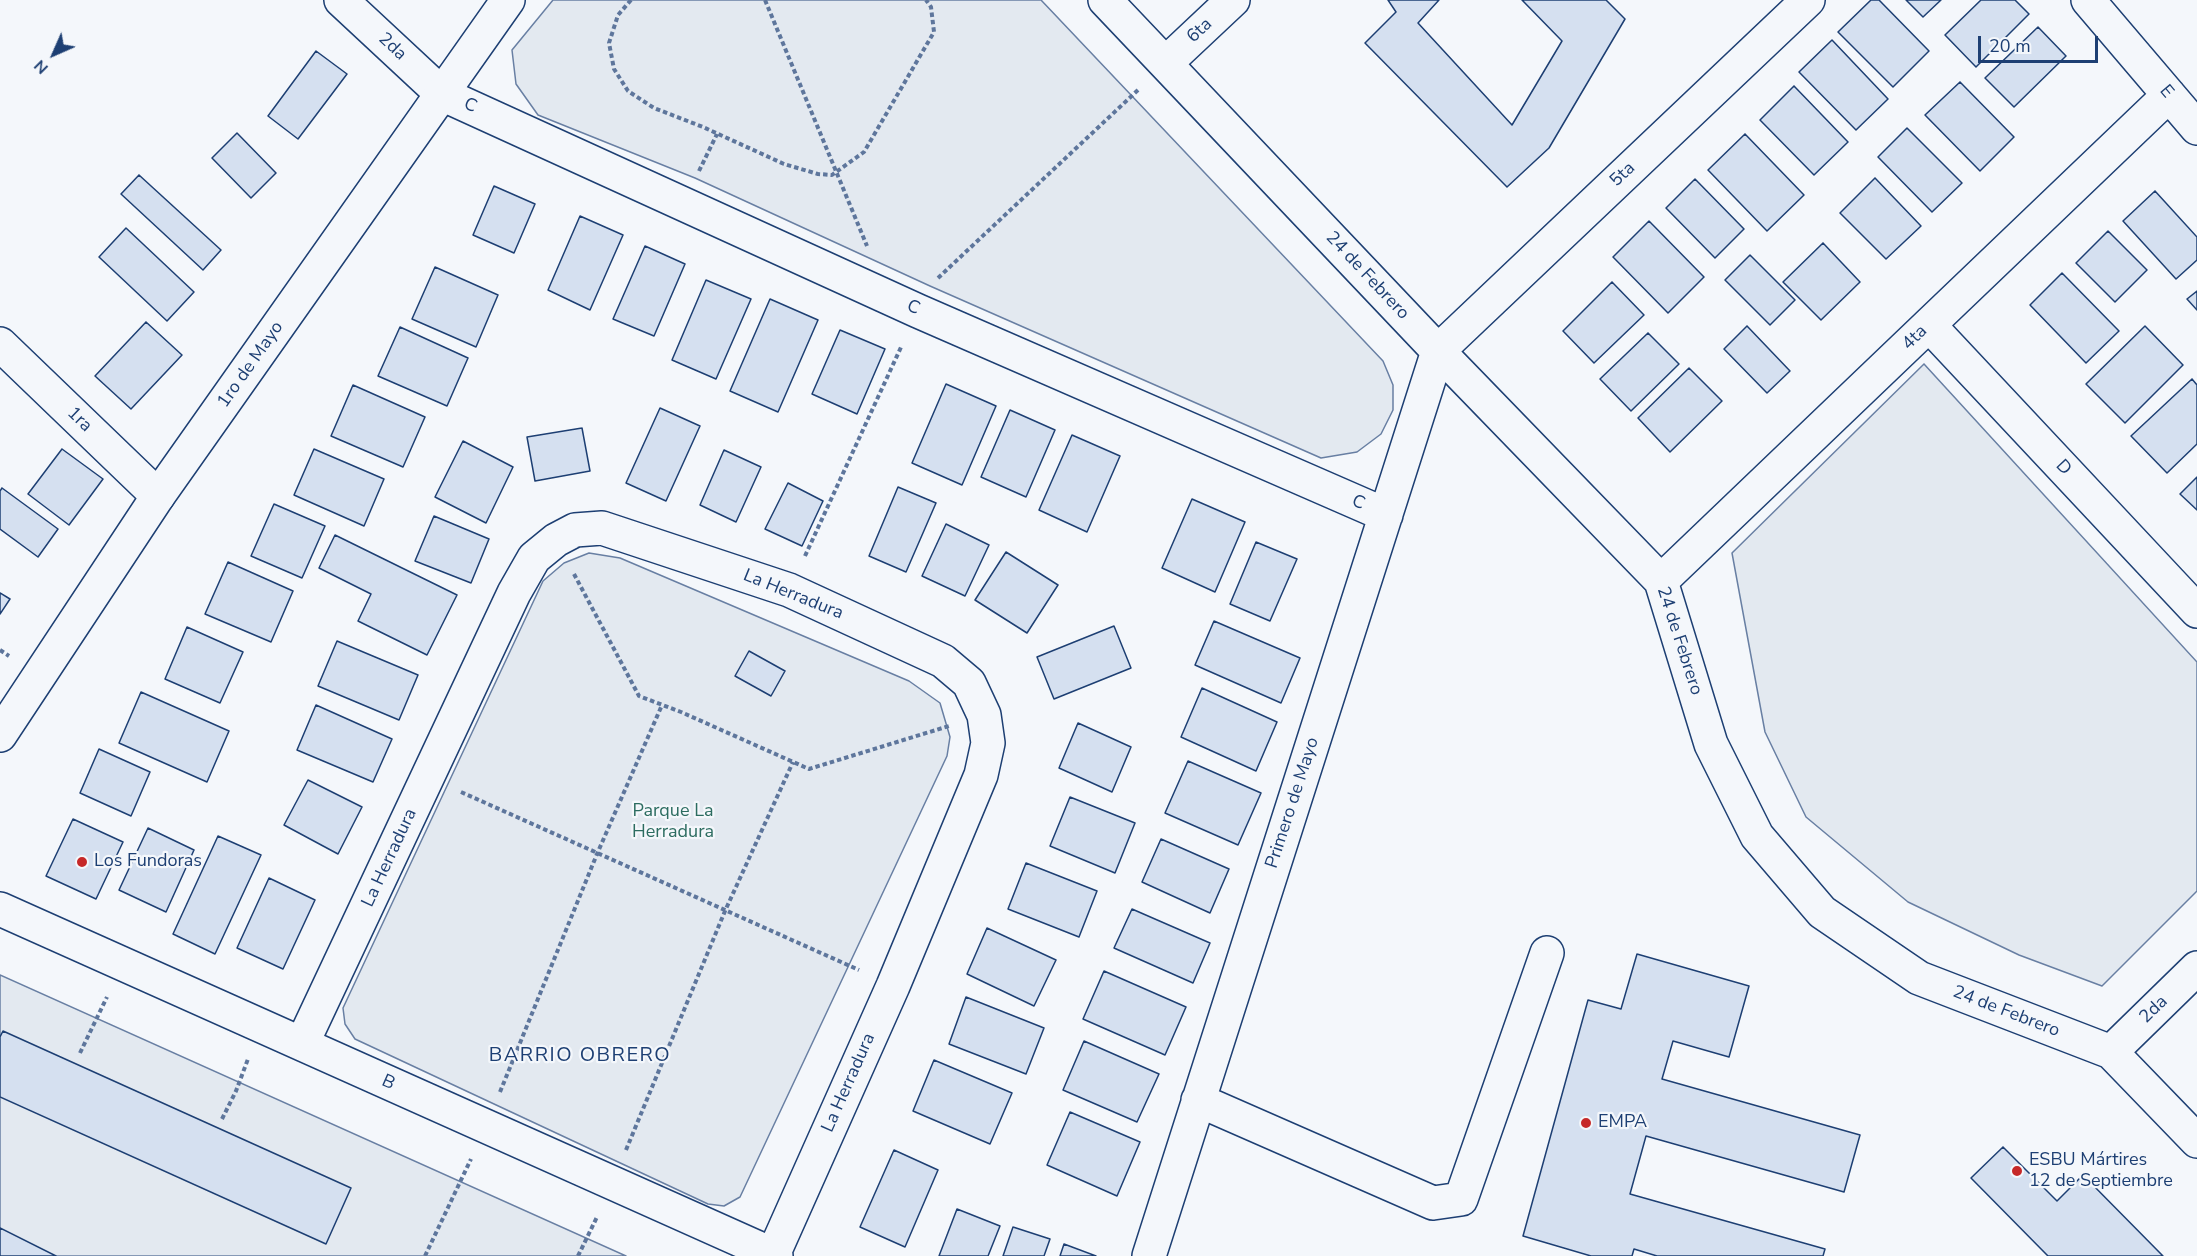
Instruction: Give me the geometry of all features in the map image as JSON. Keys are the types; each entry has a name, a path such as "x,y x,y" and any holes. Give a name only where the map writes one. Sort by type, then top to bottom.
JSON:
{"street":[{"name":"2da","path":"341,0 442,94"},
{"name":"1ro de Mayo","path":"0,735 158,496 508,0"},
{"name":"24 de Febrero","path":"1105,0 1167,62 1438,351 1661,581 1716,754 1757,836 1822,912 1919,978 2111,1052 2197,1141"},
{"name":"6ta","path":"1167,62 1233,0"},
{"name":"5ta","path":"1438,351 1808,0"},
{"name":"E","path":"2088,0 2197,128"},
{"name":"C","path":"442,94 882,294 1386,515"},
{"name":"4ta","path":"1661,581 2169,95"},
{"name":"D","path":"1929,325 2197,611"},
{"name":"1ra","path":"0,344 158,496"},
{"name":"Primero de Mayo","path":"1149,1256 1438,351"},
{"name":"La Herradura","path":"302,1044 514,593 534,558 555,540 575,530 602,528 789,590 943,661 969,683 984,716 988,743 981,775 775,1255"},
{"name":"B","path":"0,909 775,1255"},
{"path":"1198,1100 1433,1203 1461,1198 1547,953"},
{"name":"2da","path":"2111,1052 2197,968"}],"path":[{"path":"631,0 618,15 609,43 614,69 628,91 654,108 703,127 784,164 818,174 836,174 864,152 934,32 931,7 926,0"},
{"path":"765,0 872,258 882,294"},
{"path":"555,540 639,696 809,769 984,716"},
{"path":"425,1256 486,1126 597,854 662,705"},
{"path":"578,1256 613,1183 725,911 793,762"},
{"path":"428,779 892,986"},
{"path":"80,1053 123,964"},
{"path":"222,1119 236,1091 261,1026"}],"green space":[{"path":"553,0 1041,0 1383,361 1393,385 1393,410 1381,434 1357,452 1321,458 930,286 695,178 538,115 516,84 512,50"},
{"path":"1924,364 2197,662 2197,891 2102,986 2019,955 1908,902 1806,817 1765,732 1732,553"},
{"name":"Parque La Herradura","path":"589,553 620,558 909,681 940,703 950,737 947,756 740,1197 724,1206 708,1204 355,1039 345,1024 343,1008 543,581 564,563"},
{"path":"0,975 626,1256 0,1256"}],"building":[{"path":"1388,0 1439,0 1418,23 1512,125 1562,41 1522,0 1606,0 1625,19 1549,148 1507,187 1365,43 1396,12"},
{"path":"1871,0 1879,0 1929,51 1893,87 1838,32"},
{"path":"1906,0 1941,0 1923,17"},
{"path":"1981,0 2015,0 2029,14 1976,67 1945,35"},
{"path":"2038,27 2066,56 2014,107 1985,78"},
{"path":"1832,40 1888,99 1856,130 1799,72"},
{"path":"316,51 347,74 298,139 268,116"},
{"path":"1960,82 2014,137 1980,171 1925,115"},
{"path":"1794,86 1848,142 1814,175 1760,120"},
{"path":"1907,128 1962,183 1932,212 1878,157"},
{"path":"237,133 276,173 251,198 212,158"},
{"path":"1745,134 1804,195 1767,231 1708,170"},
{"path":"139,175 221,250 203,270 121,194"},
{"path":"1875,178 1921,226 1886,259 1840,213"},
{"path":"1695,179 1744,229 1715,258 1666,208"},
{"path":"494,186 535,204 514,253 473,235"},
{"path":"2155,191 2197,237 2197,260 2176,279 2123,221"},
{"path":"580,216 623,235 590,310 548,290"},
{"path":"1649,221 1704,277 1668,313 1613,257"},
{"path":"126,228 194,292 167,321 99,257"},
{"path":"2108,231 2147,270 2115,302 2076,263"},
{"path":"1823,243 1860,282 1821,320 1783,282"},
{"path":"645,246 685,264 654,336 613,319"},
{"path":"1750,255 1795,300 1770,325 1725,280"},
{"path":"435,267 498,295 476,347 412,319"},
{"path":"2062,273 2119,331 2086,363 2030,305"},
{"path":"706,280 751,299 716,379 672,360"},
{"path":"1612,282 1644,315 1594,363 1563,331"},
{"path":"2197,291 2197,310 2187,299"},
{"path":"770,299 818,320 778,412 730,391"},
{"path":"146,322 182,355 131,409 95,376"},
{"path":"1747,326 1790,371 1767,393 1724,349"},
{"path":"2145,326 2183,365 2125,423 2086,384"},
{"path":"400,327 468,358 447,406 378,376"},
{"path":"840,330 885,349 857,414 812,394"},
{"path":"1648,333 1679,364 1631,411 1600,379"},
{"path":"1689,368 1722,401 1670,452 1638,418"},
{"path":"2192,379 2197,385 2197,444 2167,473 2131,436"},
{"path":"946,384 996,406 962,485 912,463"},
{"path":"353,385 425,417 403,467 331,436"},
{"path":"660,408 700,426 666,501 626,483"},
{"path":"1010,410 1055,430 1026,497 981,477"},
{"path":"582,428 590,471 535,481 527,437"},
{"path":"1072,435 1120,456 1087,532 1039,510"},
{"path":"463,441 513,467 486,523 435,497"},
{"path":"62,449 103,479 69,525 28,494"},
{"path":"314,449 384,479 364,526 294,495"},
{"path":"724,450 761,467 736,522 700,505"},
{"path":"2197,477 2197,510 2180,494"},
{"path":"788,483 823,501 802,546 765,529"},
{"path":"898,487 936,503 906,572 869,556"},
{"path":"2,488 58,529 38,557 0,529 0,491"},
{"path":"1192,499 1245,522 1215,592 1162,568"},
{"path":"274,504 325,526 302,578 251,556"},
{"path":"434,516 489,539 471,583 415,561"},
{"path":"946,524 989,545 965,596 922,576"},
{"path":"335,535 457,595 427,655 358,621 371,594 319,568"},
{"path":"1256,542 1297,559 1270,621 1230,604"},
{"path":"1006,552 1058,585 1027,633 975,600"},
{"path":"228,562 293,591 271,642 205,614"},
{"path":"0,593 10,599 0,614"},
{"path":"1214,621 1300,658 1281,703 1195,665"},
{"path":"1114,626 1131,668 1054,699 1037,657"},
{"path":"187,627 243,652 220,703 165,679"},
{"path":"337,641 418,675 399,720 318,686"},
{"path":"749,651 785,671 771,696 735,676"},
{"path":"1202,688 1277,722 1256,771 1181,737"},
{"path":"141,692 229,731 207,782 119,743"},
{"path":"316,705 392,739 373,782 297,750"},
{"path":"1078,723 1131,747 1112,792 1059,768"},
{"path":"99,749 150,772 131,816 80,793"},
{"path":"1188,761 1261,793 1238,845 1165,813"},
{"path":"308,780 362,807 338,854 284,825"},
{"path":"1070,797 1135,823 1115,873 1050,846"},
{"path":"73,819 123,842 96,899 46,876"},
{"path":"148,828 194,850 166,912 119,890"},
{"path":"218,836 261,855 215,954 173,934"},
{"path":"1161,839 1229,869 1210,913 1142,882"},
{"path":"1026,863 1097,891 1079,937 1008,909"},
{"path":"269,878 315,900 283,969 237,948"},
{"path":"1132,909 1210,943 1193,983 1114,948"},
{"path":"987,928 1056,960 1034,1006 967,974"},
{"path":"1637,954 1749,986 1729,1057 1673,1041 1662,1079 1860,1135 1844,1192 1646,1136 1630,1194 1825,1249 1823,1256 1657,1256 1634,1249 1632,1256 1591,1256 1523,1236 1588,1000 1621,1009"},
{"path":"1104,971 1186,1007 1165,1055 1083,1019"},
{"path":"966,997 1044,1028 1026,1074 949,1044"},
{"path":"3,1031 351,1188 326,1244 0,1097 0,1037"},
{"path":"1084,1041 1159,1074 1137,1122 1063,1090"},
{"path":"934,1060 1012,1093 990,1144 913,1111"},
{"path":"1070,1112 1140,1142 1117,1196 1047,1165"},
{"path":"2003,1147 2057,1201 2083,1175 2163,1256 2048,1256 1971,1178"},
{"path":"894,1150 938,1170 905,1247 860,1227"},
{"path":"957,1209 1000,1226 988,1256 939,1256"},
{"path":"1013,1227 1050,1239 1044,1256 1003,1256"},
{"path":"0,1228 56,1256 0,1256"},
{"path":"1064,1244 1096,1256 1060,1256"}],"place":[{"name":"Los Fundoras","path":"82,862"},
{"name":"EMPA","path":"1586,1123"},
{"name":"ESBU Mártires 12 de Septiembre","path":"2017,1171"}],"district":[{"name":"BARRIO OBRERO","path":"580,1056"}]}
